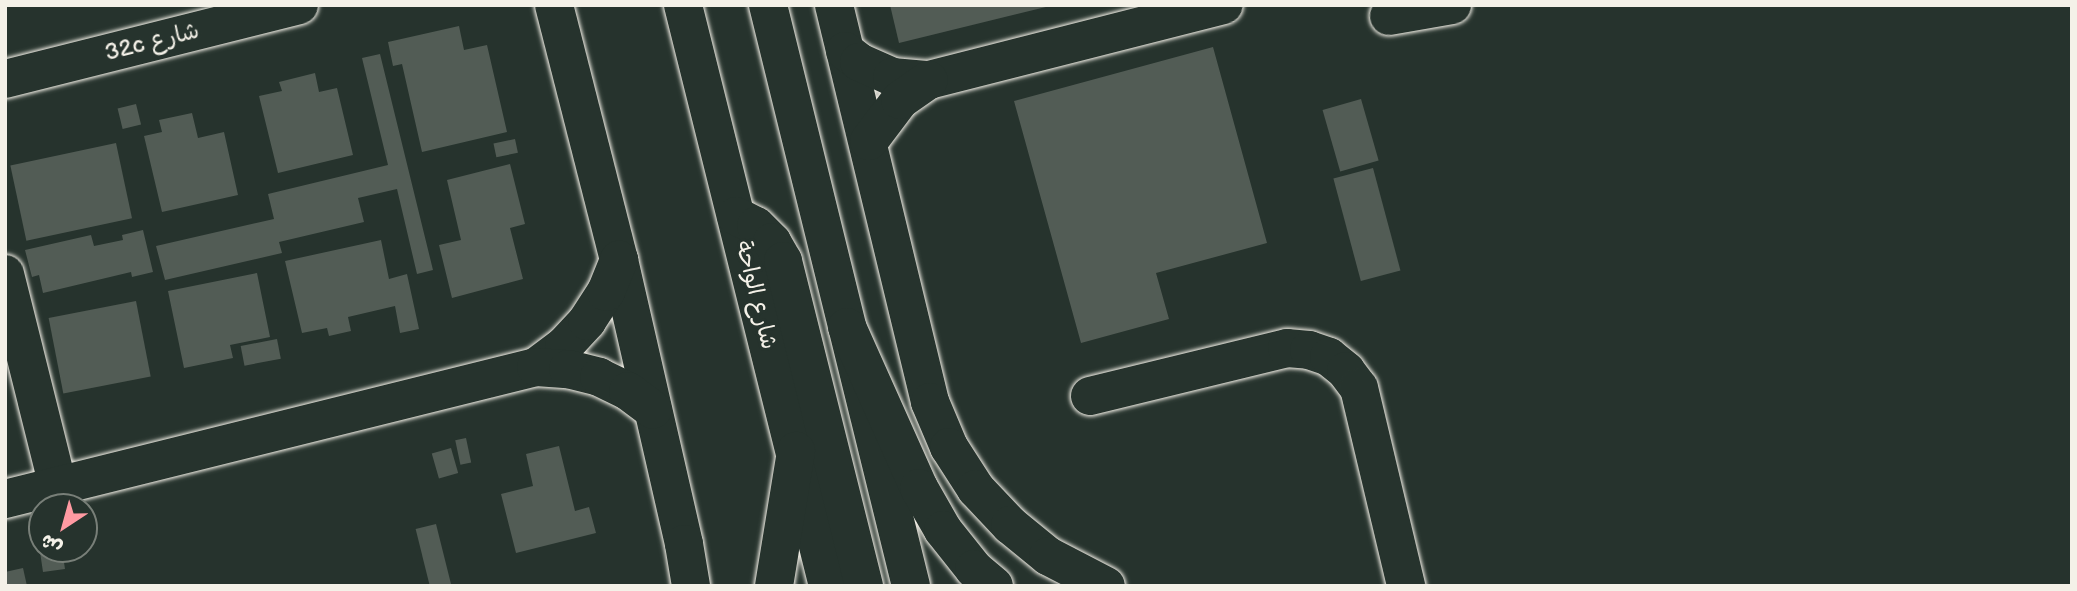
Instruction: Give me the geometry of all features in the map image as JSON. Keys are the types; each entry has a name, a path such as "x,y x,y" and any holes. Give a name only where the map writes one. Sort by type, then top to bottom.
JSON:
{"street":[{"name":"32c شارع","path":"5,79 299,5"},
{"path":"554,5 619,260 691,586"},
{"name":"شارع الواحة","path":"683,5 828,586"},
{"path":"768,5 911,586"},
{"path":"834,5 930,402 950,447 976,489 1010,525 1048,556 1106,586"},
{"path":"845,51 867,66 892,77 929,80 1224,5"},
{"path":"1389,16 1452,5"},
{"path":"869,141 900,100 929,80"},
{"path":"736,216 764,234 783,261 864,586"},
{"path":"536,366 564,346 587,321 606,292 619,260"},
{"path":"5,274 58,486"},
{"path":"847,327 919,488 943,530 974,569 994,586"},
{"path":"1090,396 1287,348 1309,350 1329,357 1346,371 1359,388 1406,586"},
{"path":"5,499 536,366 568,369 599,377 628,391 653,410"},
{"path":"774,586 796,450"}],"building":[{"path":"890,5 1050,5 1050,6 899,43"},
{"path":"459,26 464,50 487,45 507,132 422,152 402,64 393,66 388,42"},
{"path":"1213,47 1267,243 1156,273 1169,319 1081,343 1014,101"},
{"path":"380,54 433,270 417,274 397,189 358,198 364,222 279,242 282,253 165,280 156,246 274,219 268,194 388,165 362,58"},
{"path":"315,73 319,92 337,88 353,155 278,173 259,96 282,91 279,82"},
{"path":"1361,99 1379,161 1340,172 1323,110"},
{"path":"136,104 141,124 123,129 118,109"},
{"path":"192,113 198,138 224,132 238,195 162,212 144,136 162,132 159,120"},
{"path":"515,139 518,153 496,157 493,144"},
{"path":"116,143 132,218 26,241 10,165"},
{"path":"510,164 525,224 510,228 523,279 452,298 439,245 461,240 447,180"},
{"path":"1373,168 1400,270 1361,281 1333,179"},
{"path":"143,230 153,272 132,277 131,272 43,293 39,275 32,277 25,250 91,235 94,246 123,240 122,235"},
{"path":"381,240 389,279 407,274 419,329 400,333 395,306 348,317 351,331 329,336 327,328 302,333 285,261"},
{"path":"257,273 270,337 230,345 233,358 184,368 168,291"},
{"path":"136,301 151,377 63,394 49,318"},
{"path":"277,339 281,359 244,366 241,346"},
{"path":"466,438 471,462 460,465 455,440"},
{"path":"559,446 575,511 589,507 596,533 516,553 501,494 533,486 526,454"},
{"path":"451,448 458,473 439,479 432,454"},
{"path":"436,524 451,586 430,586 416,529"},
{"path":"42,563 64,563 65,569 43,572"},
{"path":"23,568 27,586 5,586 5,572"}]}
